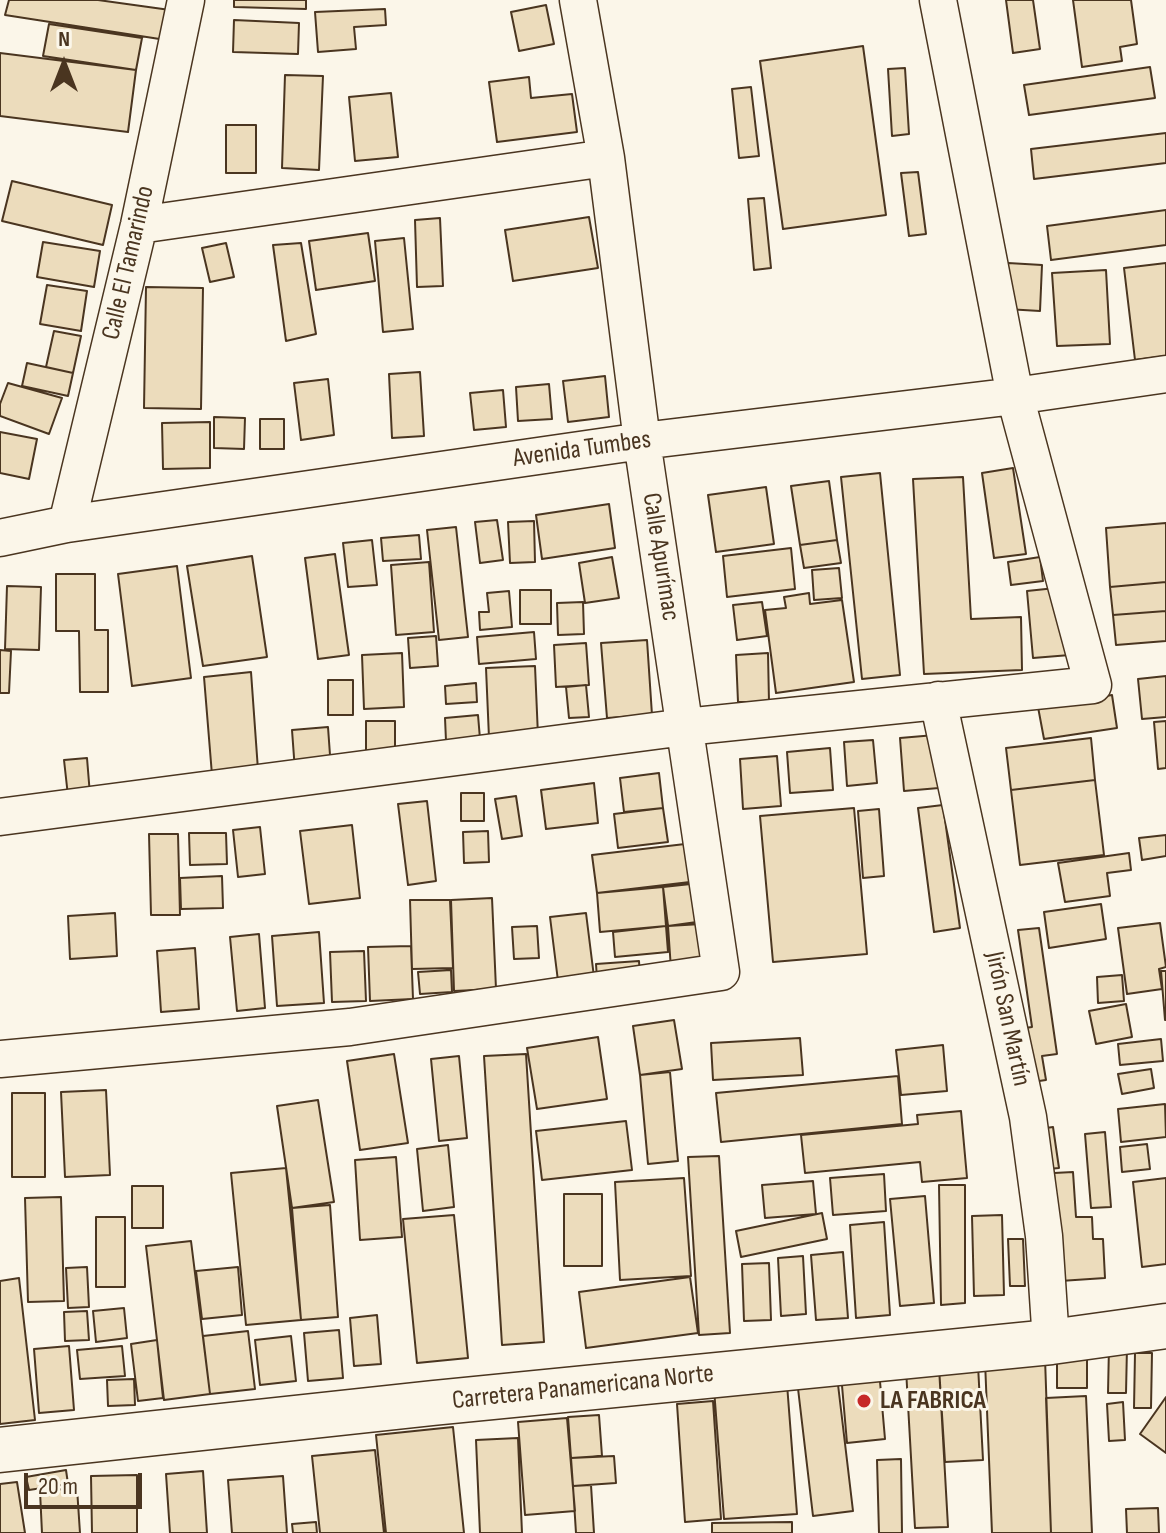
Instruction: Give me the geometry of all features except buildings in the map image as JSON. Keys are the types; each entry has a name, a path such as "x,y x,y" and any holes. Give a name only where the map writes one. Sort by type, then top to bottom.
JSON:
{"main road":[{"name":"Carretera Panamericana Norte","path":"0,1450 1051,1342 1166,1326"}],"street":[{"name":"Calle El Tamarindo","path":"67,524 139,225 186,0"},
{"name":"Calle Apurímac","path":"0,1059 350,1027 721,972 642,441 606,158 578,0"},
{"path":"0,817 685,727 1093,685 1015,396 938,0"},
{"path":"139,225 606,158"},
{"name":"Avenida Tumbes","path":"0,538 67,524 642,441 1015,396 1166,374"},
{"name":"Jirón San Martín","path":"938,700 1028,1117 1044,1236 1051,1342"}],"place":[{"name":"LA FABRICA","path":"864,1401"}]}
